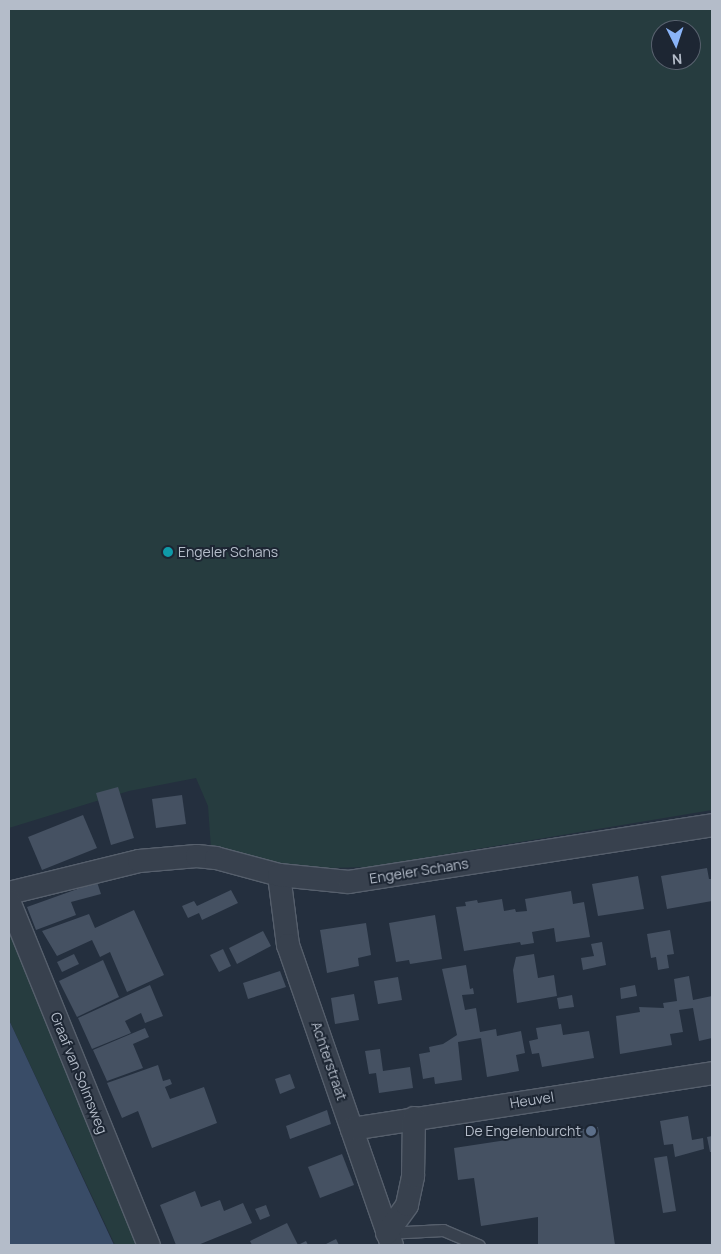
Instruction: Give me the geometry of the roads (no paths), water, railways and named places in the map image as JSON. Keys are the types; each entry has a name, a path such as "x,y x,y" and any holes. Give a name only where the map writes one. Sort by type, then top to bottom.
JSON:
{"street":[{"name":"Engeler Schans","path":"9,893 139,861 169,858 216,858 279,874 349,882 712,825"},
{"name":"Achterstraat","path":"279,874 288,945 389,1239"},
{"name":"Graaf van Solmsweg","path":"9,901 149,1245"},
{"name":"Heuvel","path":"352,1129 712,1073"},
{"path":"389,1239 407,1205 413,1176 414,1118"}],"lane":[{"path":"389,1239 443,1230 479,1245"}],"water":[{"path":"9,1020 114,1245 9,1245"}],"place":[{"name":"Engeler Schans","path":"168,552"},
{"name":"De Engelenburcht","path":"591,1131"}]}
